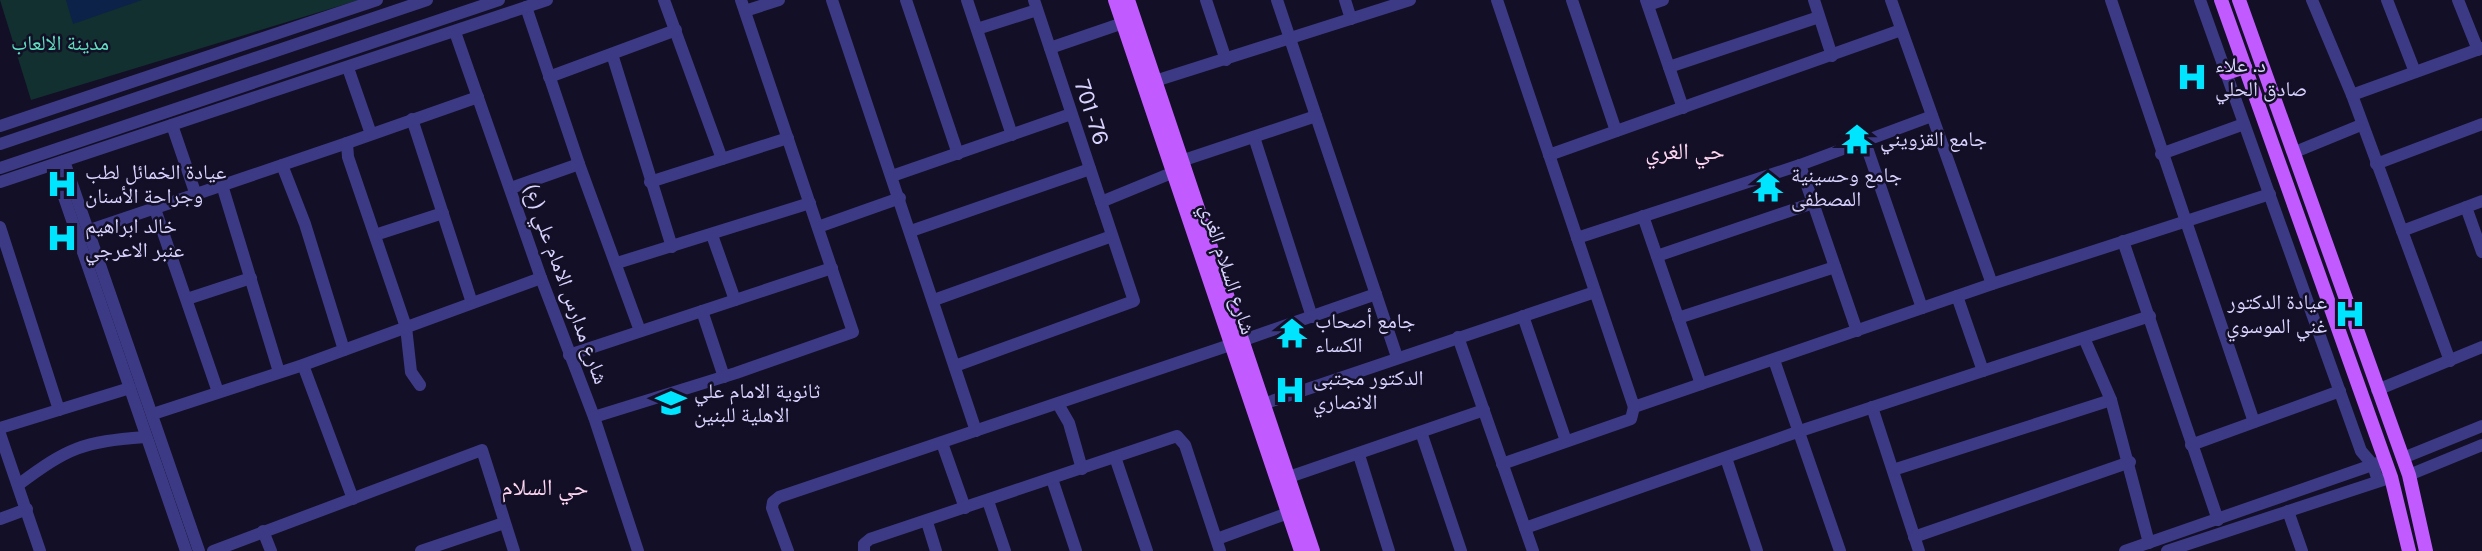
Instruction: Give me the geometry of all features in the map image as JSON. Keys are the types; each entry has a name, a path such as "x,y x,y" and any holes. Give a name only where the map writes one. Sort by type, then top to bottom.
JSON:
{"main road":[{"name":"شارع السلام الغري","path":"1115,0 1198,224 1301,551"},
{"name":"شارع السلام الغري","path":"1128,0 1155,81 1178,166"},
{"path":"2221,0 2311,248 2409,551"},
{"path":"2239,0 2409,475 2426,551"},
{"path":"2226,74 2245,67"},
{"path":"2311,248 2326,243"},
{"name":"شارع السلام الغري","path":"1235,343 1263,404 1313,551"}],"street":[{"path":"0,126 377,0"},
{"path":"0,144 316,35 427,0"},
{"path":"499,0 0,168 2,182 547,0"},
{"path":"664,0 722,159"},
{"path":"594,417 724,377 853,332 743,6 779,0"},
{"path":"832,0 976,431"},
{"path":"906,0 958,154"},
{"path":"967,0 1012,135"},
{"path":"1206,0 1226,60"},
{"path":"1277,0 1397,357"},
{"path":"1345,0 1351,19"},
{"path":"1155,81 1410,0"},
{"path":"1497,0 1634,407 1631,419 1502,464"},
{"path":"1572,0 1616,131"},
{"path":"1663,0 1647,3 1683,108"},
{"path":"1814,0 1832,56"},
{"path":"1891,0 1992,284"},
{"path":"2110,0 2183,222 2254,422"},
{"path":"2200,0 2361,450 2379,463"},
{"path":"2312,0 2352,95 2450,361"},
{"path":"2387,0 2415,72"},
{"path":"2352,95 2480,49 2458,0"},
{"path":"977,29 1036,5"},
{"name":"701 -76","path":"955,366 1134,301 1036,5"},
{"path":"526,7 579,164 640,331"},
{"path":"1669,67 1819,16"},
{"path":"361,20 355,34 366,43"},
{"path":"1050,48 1123,23"},
{"path":"549,77 676,30"},
{"path":"1549,155 1900,30"},
{"name":"شارع مدارس الامام علي (ع)","path":"455,32 541,278 594,417 638,551"},
{"path":"316,35 328,44 323,58"},
{"path":"612,54 672,247"},
{"path":"348,68 371,134"},
{"path":"90,230 478,97"},
{"path":"892,176 1072,114"},
{"path":"1101,202 1178,166 1316,116"},
{"path":"1577,238 1800,165 1932,117"},
{"path":"412,119 472,303"},
{"path":"2161,154 2244,124"},
{"path":"2376,164 2482,124"},
{"path":"172,125 196,195"},
{"path":"2295,152 2361,125"},
{"path":"1254,137 1312,317"},
{"path":"650,182 788,138"},
{"path":"1865,142 1922,308"},
{"path":"347,143 346,150 406,327 411,372 420,385"},
{"path":"59,163 90,230 199,551"},
{"path":"59,163 145,437 186,551"},
{"path":"511,188 579,164"},
{"path":"282,165 305,224 345,350"},
{"path":"1800,165 1857,331"},
{"path":"911,231 1090,169"},
{"path":"222,186 279,372"},
{"path":"1634,407 1992,284 2270,194"},
{"path":"818,227 900,198"},
{"path":"2402,231 2482,201"},
{"path":"617,262 810,203"},
{"path":"1657,256 1813,203"},
{"path":"2466,207 2482,253"},
{"path":"155,209 218,392"},
{"path":"375,235 443,213"},
{"path":"1643,216 1701,384"},
{"path":"0,227 5,258 59,410"},
{"path":"712,235 735,300"},
{"path":"934,300 1112,236"},
{"path":"2123,241 2218,520"},
{"path":"1678,318 1835,267"},
{"path":"569,355 832,268"},
{"path":"187,299 251,278"},
{"path":"153,414 303,365 541,278"},
{"path":"1263,404 1595,292"},
{"path":"788,551 772,508 773,502 779,497 1376,294"},
{"path":"1957,296 1983,371"},
{"path":"702,311 724,377"},
{"path":"1523,316 1566,441"},
{"path":"1525,528 1800,431 2150,316"},
{"path":"1458,337 1533,551"},
{"path":"2084,338 2111,400 2150,543"},
{"path":"2377,390 2482,347"},
{"path":"1774,360 1840,551"},
{"path":"303,365 353,499"},
{"path":"0,428 130,388"},
{"path":"2191,445 2340,391"},
{"path":"1893,470 2111,400"},
{"path":"1058,404 1069,424 1082,469"},
{"path":"1872,408 1919,551"},
{"path":"1289,478 1484,411"},
{"path":"2403,458 2482,426"},
{"path":"1421,432 1461,551"},
{"path":"0,433 40,551"},
{"path":"18,485 66,452 94,441 145,437"},
{"path":"864,551 864,544 870,539 927,522 1170,437 1181,438 1218,545 1288,513"},
{"path":"942,443 965,508"},
{"path":"2409,475 2482,445"},
{"path":"213,551 482,450 514,551"},
{"path":"1359,455 1388,551"},
{"path":"1115,457 1147,551"},
{"path":"1726,458 1757,551"},
{"path":"1914,537 2130,462"},
{"path":"2125,551 2379,463"},
{"path":"1052,479 1076,551"},
{"path":"2167,551 2199,546 2288,511 2384,479"},
{"path":"988,501 1005,551"},
{"path":"0,519 27,509"},
{"path":"2288,511 2302,551"},
{"path":"927,522 936,551"},
{"path":"421,551 504,523"},
{"path":"263,531 271,551"}],"green space":[{"name":"مدينة الالعاب","path":"0,0 359,0 31,100"}],"water":[{"path":"66,0 142,0 73,24"}],"place":[{"name":"د. علاء صادق الحلي","path":"2192,77"},
{"name":"جامع القزويني","path":"1857,139"},
{"name":"عيادة الخمائل لطب وجراحة الأسنان","path":"62,184"},
{"name":"جامع وحسينية المصطفى","path":"1768,187"},
{"name":"خالد ابراهيم عنبر الاعرجي","path":"62,238"},
{"name":"عيادة الدكتور غني الموسوي","path":"2350,314"},
{"name":"جامع أصحاب الكساء","path":"1292,333"},
{"name":"الدكتور مجتبى الانصاري","path":"1290,390"},
{"name":"ثانوية الامام علي الاهلية للبنين","path":"671,403"}],"district":[{"name":"حي الغري","path":"1685,151"},
{"name":"حي السلام","path":"545,487"}]}
